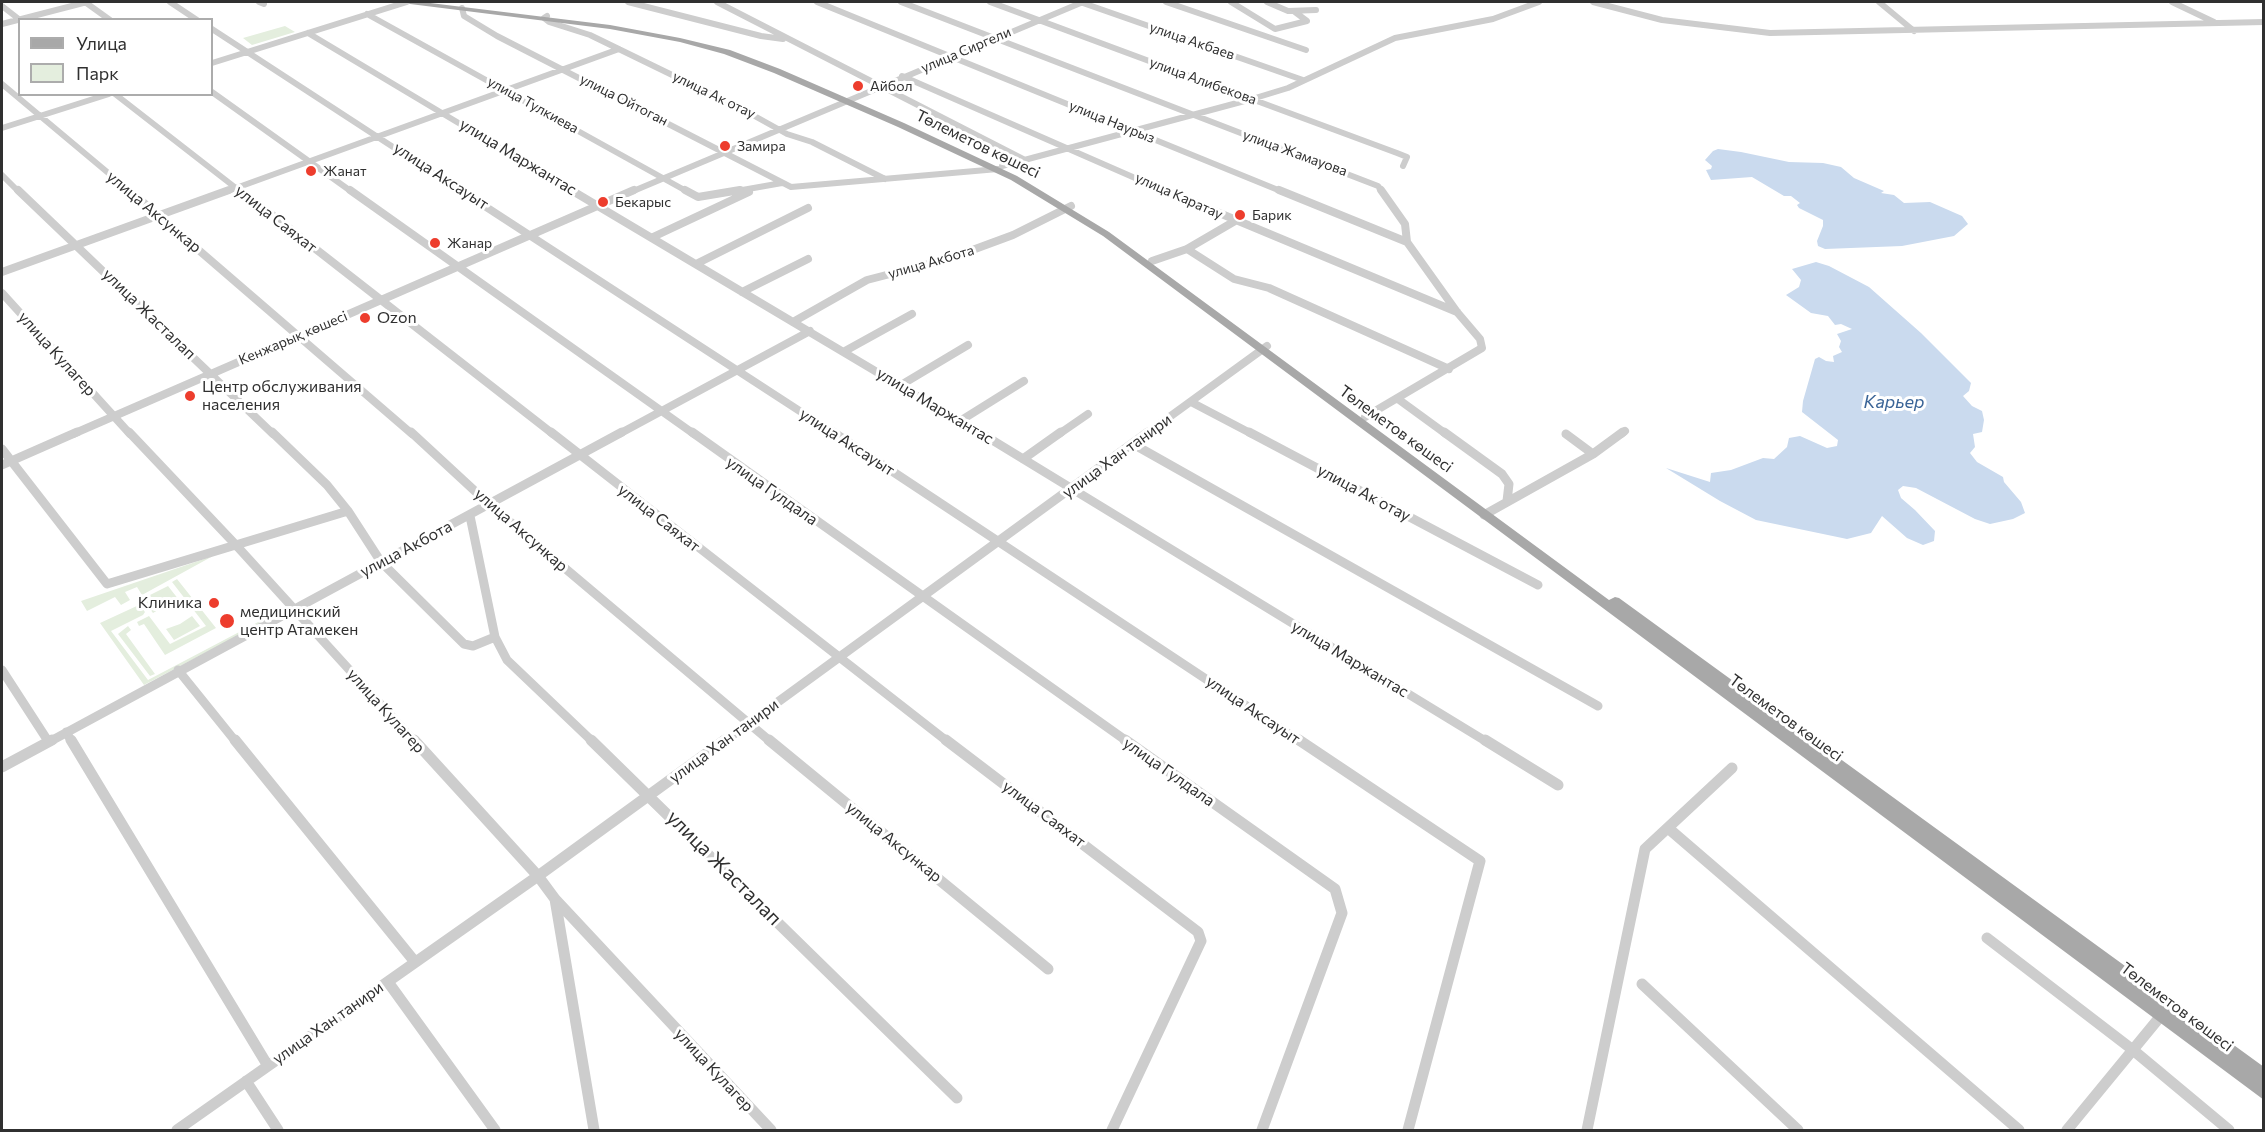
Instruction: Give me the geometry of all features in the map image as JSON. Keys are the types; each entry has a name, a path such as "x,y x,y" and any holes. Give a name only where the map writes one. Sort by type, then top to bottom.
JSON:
{"main road":[{"name":"Төлеметов көшесі","path":"408,2 546,17"},
{"name":"Төлеметов көшесі","path":"426,2 631,30 707,47 759,64 846,99 1000,168 1069,208 1152,261 1264,348 1365,417 1487,512"},
{"name":"Төлеметов көшесі","path":"1069,208 1264,348 2164,1012 2264,1092"},
{"name":"Төлеметов көшесі","path":"2164,1012 2264,1078"}],"street":[{"path":"24,18 86,2 107,18"},
{"path":"170,2 194,18"},
{"path":"213,63 408,2"},
{"path":"629,2 761,36 789,40"},
{"path":"717,2 1025,160"},
{"name":"улица Наурыз","path":"817,2 1407,242"},
{"name":"улица Жамауова","path":"901,2 1378,186 1406,224 1407,242 1457,312 1480,339 1482,348 1365,417"},
{"name":"улица Алибекова","path":"990,2 1397,153 1407,158 1403,166"},
{"name":"улица Сиргели","path":"846,99 1081,2"},
{"name":"улица Акбаев","path":"1081,2 1304,80"},
{"path":"1166,2 1306,50"},
{"path":"1234,3 1248,2"},
{"path":"1234,3 1277,29 1307,21 1295,12 1267,2"},
{"path":"885,179 1000,168 1071,149 1288,88 1395,38 1484,22 1539,2"},
{"path":"1593,2 1662,21 1734,31 1805,34 2264,22"},
{"path":"1879,2 1914,31"},
{"path":"2172,2 2216,23"},
{"path":"2,6 19,18"},
{"name":"улица Ойтоган","path":"462,8 464,16 471,21 791,187 885,179"},
{"path":"1295,12 1316,10"},
{"name":"улица Тулкиева","path":"367,14 698,197 760,188"},
{"name":"улица Ак отау","path":"546,17 557,26 590,35 787,134 812,142 885,179"},
{"path":"2,24 18,20"},
{"name":"улица Аксауыт","path":"213,30 1000,541 1480,861 1408,1131"},
{"name":"улица Маржантас","path":"308,33 845,351 1558,785"},
{"path":"2,272 619,49"},
{"name":"улица Каратау","path":"902,76 1235,220 1457,312"},
{"name":"улица Аксункар","path":"2,84 159,215 385,410 490,505 748,723 1048,969"},
{"name":"улица Гулдала","path":"213,93 1335,889 1342,914 1262,1131"},
{"path":"2,128 103,96"},
{"name":"улица Саяхат","path":"118,96 838,658 1198,932 1202,942 1112,1131"},
{"name":"Кенжарық көшесі","path":"2,465 846,99"},
{"name":"улица Жасталап","path":"2,175 327,485 348,511 381,562 464,644 473,646 495,637"},
{"path":"653,237 760,188 782,183"},
{"path":"696,264 808,208"},
{"name":"улица Акбота","path":"793,322 867,280 948,259 1013,235 1069,208"},
{"path":"1152,261 1187,249 1235,220"},
{"path":"1187,249 1234,279 1269,288 1449,369"},
{"path":"742,292 808,259"},
{"name":"улица Кулагер","path":"2,293 114,417 235,544 538,876 555,898 771,1131"},
{"path":"845,351 912,314"},
{"name":"улица Акбота","path":"2,767 810,331"},
{"path":"901,385 968,345"},
{"name":"улица Хан танири","path":"177,1131 538,876 1264,348"},
{"path":"960,421 1024,381"},
{"path":"1398,399 1502,474 1509,484 1507,501"},
{"name":"улица Ак отау","path":"1191,402 1538,585"},
{"path":"1023,459 1088,414"},
{"path":"1487,512 1593,454 1625,431"},
{"path":"1566,434 1593,454"},
{"path":"1133,444 1598,706"},
{"path":"2,449 107,584 119,584 235,544 348,511"},
{"name":"улица Жасталап","path":"470,516 495,637 507,660 650,795 957,1098"},
{"path":"2,670 48,741"},
{"path":"178,670 415,962"},
{"path":"66,732 268,1066"},
{"path":"1587,1131 1645,849 1732,768"},
{"path":"1668,828 2019,1131"},
{"path":"555,898 586,1097 594,1131"},
{"path":"1987,938 2133,1050 2229,1131"},
{"path":"388,982 495,1131"},
{"path":"1642,984 1798,1131"},
{"path":"2067,1131 2164,1012"},
{"path":"246,1081 278,1131"}],"green space":[{"path":"285,26 295,32 252,45 243,38"},
{"path":"213,556 142,595 137,587 125,592 130,600 121,605 115,597 87,611 81,601"},
{"path":"177,579 216,628 165,655 144,624 139,626 137,622 149,616 170,644 206,626 172,582"},
{"path":"168,586 179,600 162,605 163,607 153,613 142,599"},
{"path":"139,605 145,612 143,615 111,631 148,680 262,620 264,622 144,685 100,623"},
{"path":"192,616 200,626 174,640 166,629"},
{"path":"128,626 131,630 126,634 155,674 150,676 118,634"}],"water":[{"path":"1718,149 1789,162 1823,163 1841,167 1854,178 1884,191 1881,193 1894,195 1904,203 1930,202 1962,216 1968,224 1954,236 1902,246 1825,249 1818,246 1817,241 1823,220 1799,208 1797,205 1800,203 1791,196 1784,196 1752,177 1711,180 1706,170 1711,169 1712,166 1705,160"},
{"name":"Карьер","path":"1816,262 1829,266 1869,287 1921,333 1971,383 1969,391 1963,396 1972,406 1982,411 1984,420 1982,432 1973,434 1975,447 1970,453 1977,462 2003,477 2004,482 2021,502 2025,513 2013,519 1990,524 1975,519 1916,488 1903,486 1898,490 1901,498 1935,531 1934,541 1923,545 1907,538 1882,516 1871,533 1847,539 1756,520 1666,468 1710,482 1711,473 1731,470 1763,458 1774,459 1787,447 1789,438 1800,436 1827,448 1837,446 1838,440 1802,412 1803,401 1815,359 1819,357 1834,362 1833,356 1842,352 1839,347 1841,341 1837,334 1852,329 1841,324 1835,325 1828,316 1811,313 1786,295 1799,287 1801,280 1792,269"}],"place":[{"name":"Айбол","path":"858,86"},
{"name":"Замира","path":"725,146"},
{"name":"Жанат","path":"311,171"},
{"name":"Бекарыс","path":"603,202"},
{"name":"Барик","path":"1240,215"},
{"name":"Жанар","path":"435,243"},
{"name":"Ozon","path":"365,318"},
{"name":"Центр обслуживания населения","path":"190,396"},
{"name":"Клиника","path":"214,603"},
{"name":"медицинский центр Атамекен","path":"227,621"}]}
